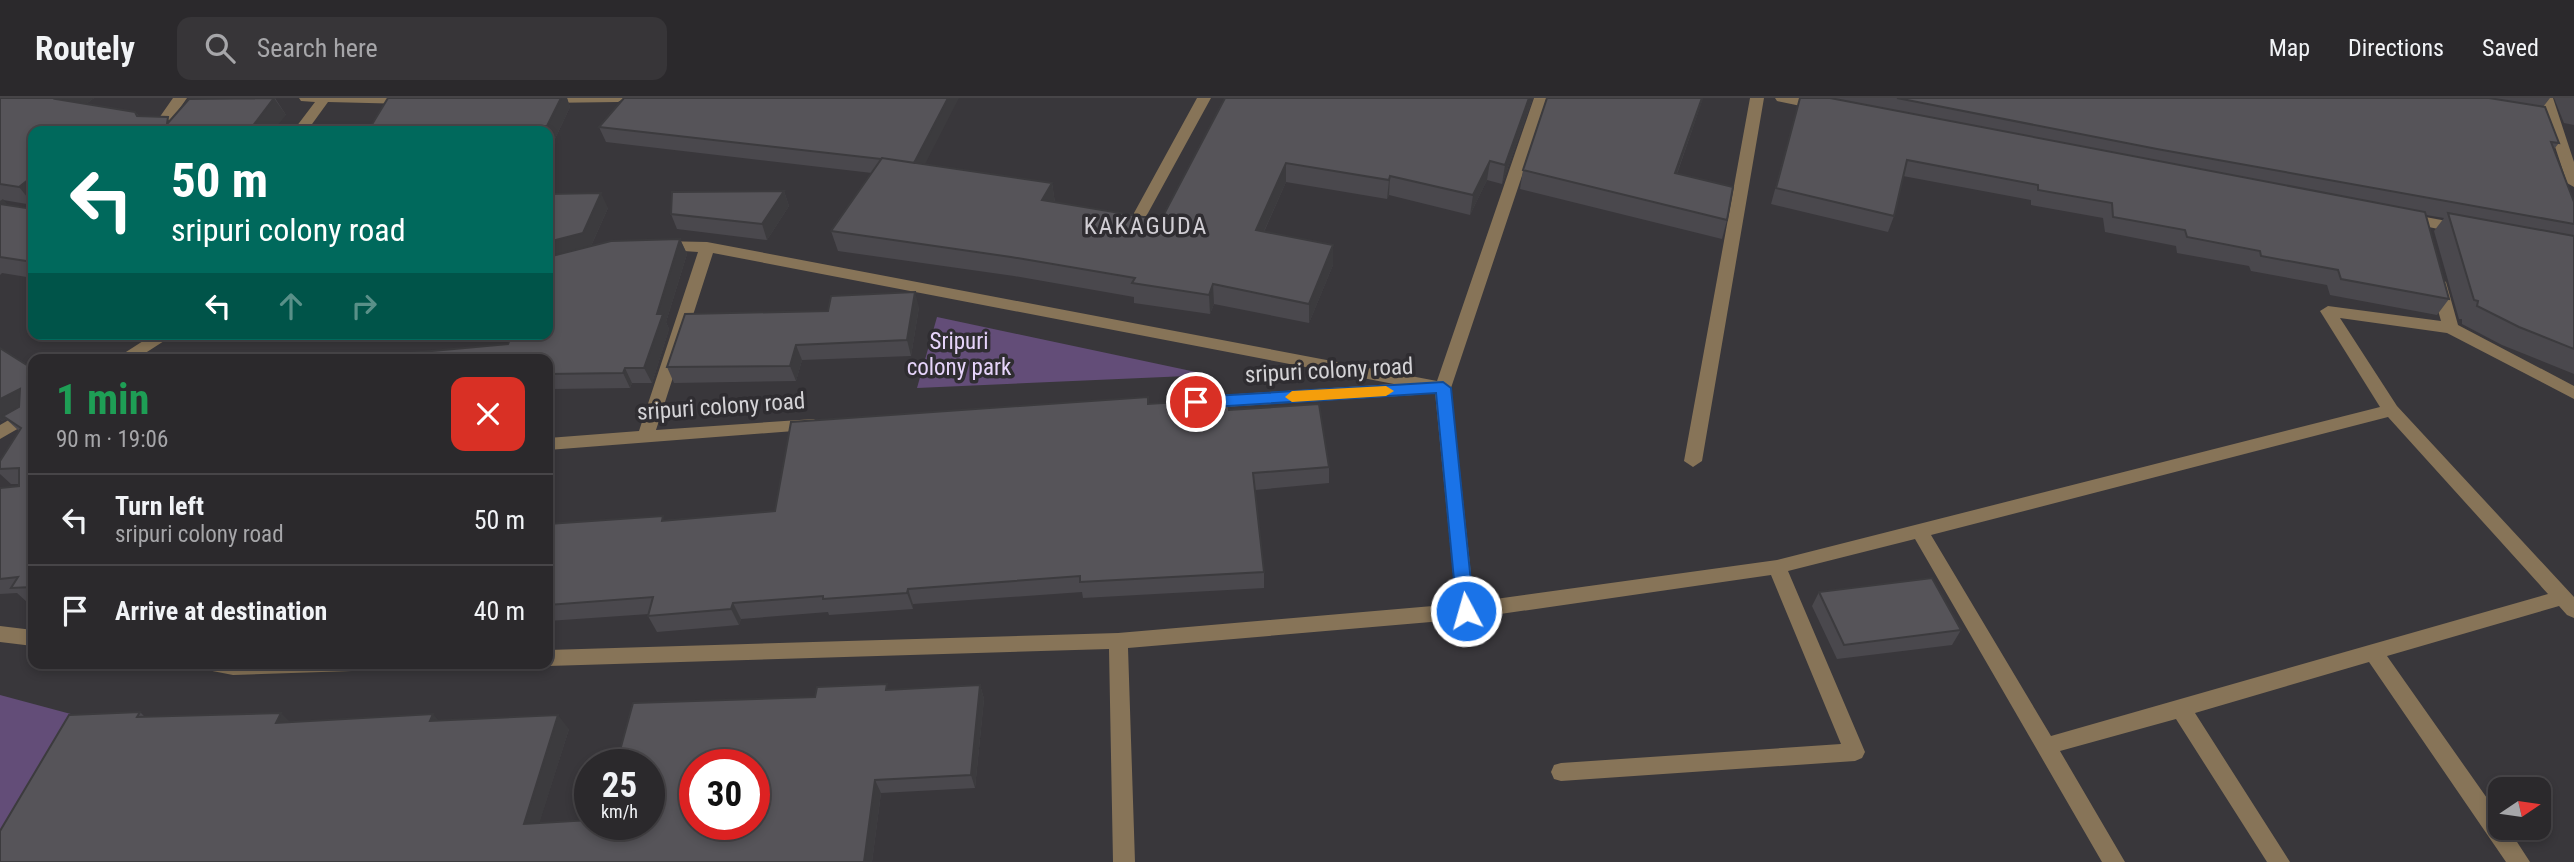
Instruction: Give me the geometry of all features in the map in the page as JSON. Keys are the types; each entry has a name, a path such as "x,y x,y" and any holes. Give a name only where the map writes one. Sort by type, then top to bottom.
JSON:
{"street":[{"path":"160,126 180,98"},
{"path":"306,98 421,100"},
{"path":"533,99 618,98"},
{"path":"1141,213 1204,98"},
{"path":"1466,611 1443,388 1541,98"},
{"path":"1693,461 1757,98"},
{"path":"1782,98 1837,109"},
{"path":"2546,98 2546,118 2574,183"},
{"path":"304,126 323,100"},
{"path":"2393,216 2423,228 2472,231"},
{"path":"638,246 707,247 1443,388"},
{"path":"646,435 707,247"},
{"path":"2432,261 2451,328"},
{"path":"2046,746 2182,710 2372,651 2568,603 2392,410 2328,311 2451,328 2574,393"},
{"path":"132,354 156,340"},
{"path":"2541,376 2574,383"},
{"name":"sripuri colony road","path":"1182,403 1443,388"},
{"path":"553,657 1118,641 1466,611 1777,567 2392,410"},
{"path":"0,433 28,415"},
{"name":"sripuri colony road","path":"553,444 825,424"},
{"path":"1919,530 2114,862"},
{"path":"1561,772 1854,752 1777,567"},
{"path":"0,634 28,637"},
{"path":"1118,641 1124,862"},
{"path":"2372,651 2519,862"},
{"path":"2182,710 2279,862"}],"green space":[{"name":"Sripuri colony park","path":"937,317 1210,375 917,388"},
{"path":"0,695 82,717 0,841"}],"building":[{"path":"0,98 58,98 56,99 135,112 137,116 168,117 167,124 189,99 274,98 253,126 28,126 28,180 19,187 0,184"},
{"path":"388,98 561,98 547,126 371,126"},
{"path":"624,98 948,98 914,163 599,127"},
{"path":"1225,98 1529,98 1505,165 1490,161 1473,195 1390,176 1389,180 1286,163 1256,230 1333,245 1309,304 1213,284 1209,295 1132,283 1135,278 1011,257 831,231 882,158 1052,183 1042,200 1161,220"},
{"path":"1547,98 1702,98 1675,173 1733,187 1727,220 1523,170"},
{"path":"1800,98 1830,98 2425,212 2449,299 2341,279 2338,270 2261,256 2260,251 2187,237 2185,230 2113,217 2112,203 2038,190 2038,185 1907,160 1894,216 1776,188"},
{"path":"1897,98 2489,98 2545,107 2559,143 2551,142 2574,202 2574,224 2157,149"},
{"path":"784,191 762,224 671,214 672,192"},
{"path":"601,193 583,233 553,241 553,194"},
{"path":"0,204 28,208 28,261 0,257"},
{"path":"2448,213 2574,236 2574,349 2519,327 2477,306 2478,301 2474,300"},
{"path":"680,239 657,314 663,314 644,368 625,368 623,373 553,374 553,354 410,354 508,344 510,340 553,340 553,256 611,241"},
{"path":"915,292 907,340 796,345 790,366 667,367 685,314 828,311 831,296"},
{"path":"0,348 28,366 28,587 11,588 18,577 0,579 0,488 19,486 19,468 0,469 0,461 21,428 3,416 19,407 20,389 0,399"},
{"path":"1148,397 1148,404 1228,399 1229,410 1319,404 1329,467 1253,473 1264,572 1080,582 1080,576 908,589 907,593 733,603 731,609 648,616 653,597 553,605 553,524 663,516 662,521 775,511 791,422"},
{"path":"1932,578 1961,630 1844,645 1819,592"},
{"path":"887,684 886,690 980,685 971,775 875,780 864,862 0,862 0,831 69,715 140,712 137,717 281,713 276,723 433,714 430,721 558,715 524,824 574,821 574,840 665,840 665,749 620,749 633,703 815,697 817,687"}],"slow traffic":[{"path":"1292,397 1386,391"}],"district":[{"name":"KAKAGUDA","path":"1146,226"}],"route":[{"path":"1196,402 1443,388 1466,611"}]}
